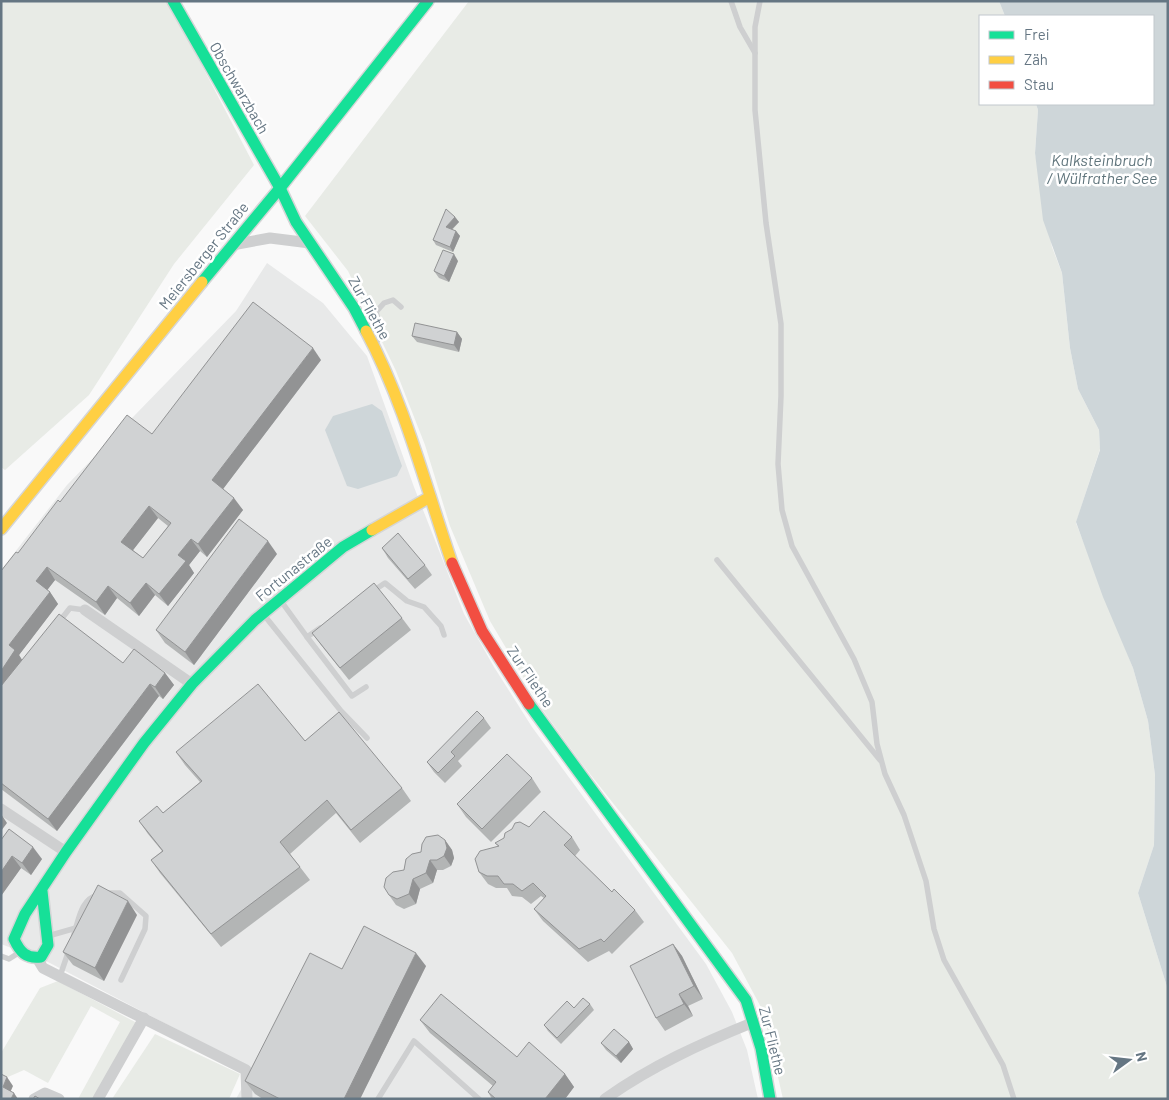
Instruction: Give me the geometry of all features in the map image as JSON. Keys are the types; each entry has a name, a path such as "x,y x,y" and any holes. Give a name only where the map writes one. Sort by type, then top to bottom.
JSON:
{"street":[{"name":"Obschwarzbach","path":"173,1 280,188"},
{"name":"Meiersberger Straße","path":"1,528 280,188 428,1"},
{"name":"Zur Fliethe","path":"280,188 292,215 354,308 395,392 466,597 506,670 746,1000 754,1022 770,1099"},
{"path":"232,245 270,238 310,243"},
{"name":"Fortunastraße","path":"20,952 14,939 17,929 66,852 144,743 192,684 263,613 343,547 430,497"},
{"path":"85,610 192,684"},
{"path":"1,809 66,852"},
{"path":"20,952 25,956 37,958 44,953 48,945 42,891"},
{"path":"37,958 43,968 246,1070 247,1099"},
{"path":"98,1099 144,1018"},
{"path":"605,1099 630,1080 655,1067 754,1022"},
{"path":"34,1099 45,1093 58,1099"}],"lane":[{"path":"731,1 740,27 757,56"},
{"path":"760,1 755,27 757,56 755,110 766,223 781,324 782,396 778,464 782,510 792,546 854,660 872,702 881,761 904,815 926,881 934,930 944,960 1003,1065 1014,1099"},
{"path":"373,346 382,334 376,312 384,303 393,300 401,307"},
{"path":"717,560 881,761"},
{"path":"364,596 385,584 407,601 424,607 441,626 444,635"},
{"path":"279,599 352,696 366,687"},
{"path":"53,632 70,608 85,610"},
{"path":"263,613 341,711 367,738"},
{"path":"307,637 328,622"},
{"path":"60,976 83,907 91,897 107,893 120,893 146,916 145,929 121,980"},
{"path":"48,936 76,928"},
{"path":"1,956 9,959 20,952"},
{"path":"378,1099 414,1042 479,1099"}],"shaded area":[{"path":"1,1 168,1 254,165 174,264 89,395 5,470 1,467"},
{"path":"469,1 999,1 1005,15 979,15 979,105 1036,105 1038,110 1035,153 1052,247 1062,273 1070,348 1078,389 1099,430 1100,449 1076,523 1133,668 1148,721 1155,775 1154,845 1138,893 1168,990 1168,1099 783,1099 763,1011 732,953 582,764 542,709 490,621 450,526 425,445 396,371 348,271 305,216"},
{"path":"267,263 323,303 367,356 414,487 464,614 494,667 532,727 706,964 732,1012 747,1050 758,1099 236,1099 252,1069 48,962 1,944 1,570 67,485 236,311"},
{"path":"58,981 137,1023 96,1099 78,1099 120,1022 91,1006 48,1083 24,1070 1,1080 1,1053 40,988"},
{"path":"155,1034 240,1074 229,1099 112,1099"}],"water":[{"name":"Kalksteinbruch / Wülfrather See","path":"999,1 1168,1 1168,990 1138,893 1154,845 1155,775 1148,721 1133,668 1103,597 1076,522 1100,450 1099,430 1078,389 1070,348 1062,273 1043,220 1035,153 1038,110 1036,105 1154,105 1154,15 1005,15"},
{"path":"372,404 382,411 402,466 397,476 358,489 347,486 325,430 333,416"}],"building":[{"path":"446,209 455,217 446,227 456,231 450,247 433,240"},
{"path":"443,250 454,254 444,276 434,271"},
{"path":"253,302 313,348 212,480 234,498 198,544 191,539 178,555 186,561 159,594 146,583 130,603 108,586 96,602 47,567 36,581 50,592 9,645 15,650 1,671 1,571 16,552 18,553 58,500 60,502 127,415 152,434","holes":["149,506 171,523 143,558 121,542"]},
{"path":"415,323 457,332 454,345 412,336"},
{"path":"239,519 268,541 185,652 156,630"},
{"path":"398,533 425,565 408,579 382,548"},
{"path":"374,583 402,618 340,668 312,633"},
{"path":"59,614 123,663 134,649 165,673 155,687 150,684 48,819 1,783 1,686"},
{"path":"258,684 305,741 339,712 402,788 351,830 327,800 280,842 300,867 211,934 151,860 163,851 139,821 157,806 163,813 202,781 176,752"},
{"path":"477,711 484,718 451,752 455,756 438,773 427,762"},
{"path":"507,754 532,778 482,829 457,804"},
{"path":"544,811 572,837 564,845 612,892 614,889 635,910 604,942 601,939 579,949 534,909 546,896 533,883 522,891 513,884 504,884 498,876 487,876 479,872 475,859 480,851 499,846 495,843 504,838 505,833 512,829 515,823 520,822 529,827"},
{"path":"9,829 33,847 22,863 12,856 1,872 1,840"},
{"path":"438,835 445,840 447,848 444,856 437,860 430,860 426,873 413,879 409,894 397,899 389,895 384,887 386,878 393,872 404,870 406,859 412,854 421,852 422,844 426,837"},
{"path":"98,885 128,901 95,968 63,952"},
{"path":"364,926 416,953 344,1099 280,1099 245,1081 310,953 342,969"},
{"path":"673,944 694,986 679,994 684,1004 656,1018 630,966"},
{"path":"441,994 517,1057 529,1042 565,1074 545,1099 496,1099 488,1092 496,1082 420,1020"},
{"path":"583,998 590,1004 557,1038 544,1025 567,1001 574,1008"},
{"path":"614,1029 629,1042 616,1056 601,1043"},
{"path":"1,1074 7,1077 3,1087 14,1093 11,1099 1,1099"}],"traffic: fast":[{"path":"173,1 280,188 296,222 354,308 366,331"},
{"path":"202,282 280,188 428,1"},
{"path":"42,891 48,945 41,957 31,957 21,951 14,939 25,914 66,852 144,743 192,684 255,620 343,547 372,530"},
{"path":"529,704 746,1000 761,1048 770,1099"}],"traffic: slow":[{"path":"1,529 202,282"},
{"path":"366,331 392,387 414,445 452,563"},
{"path":"372,530 430,497"}],"traffic: jam":[{"path":"452,563 482,631 529,704"}]}
